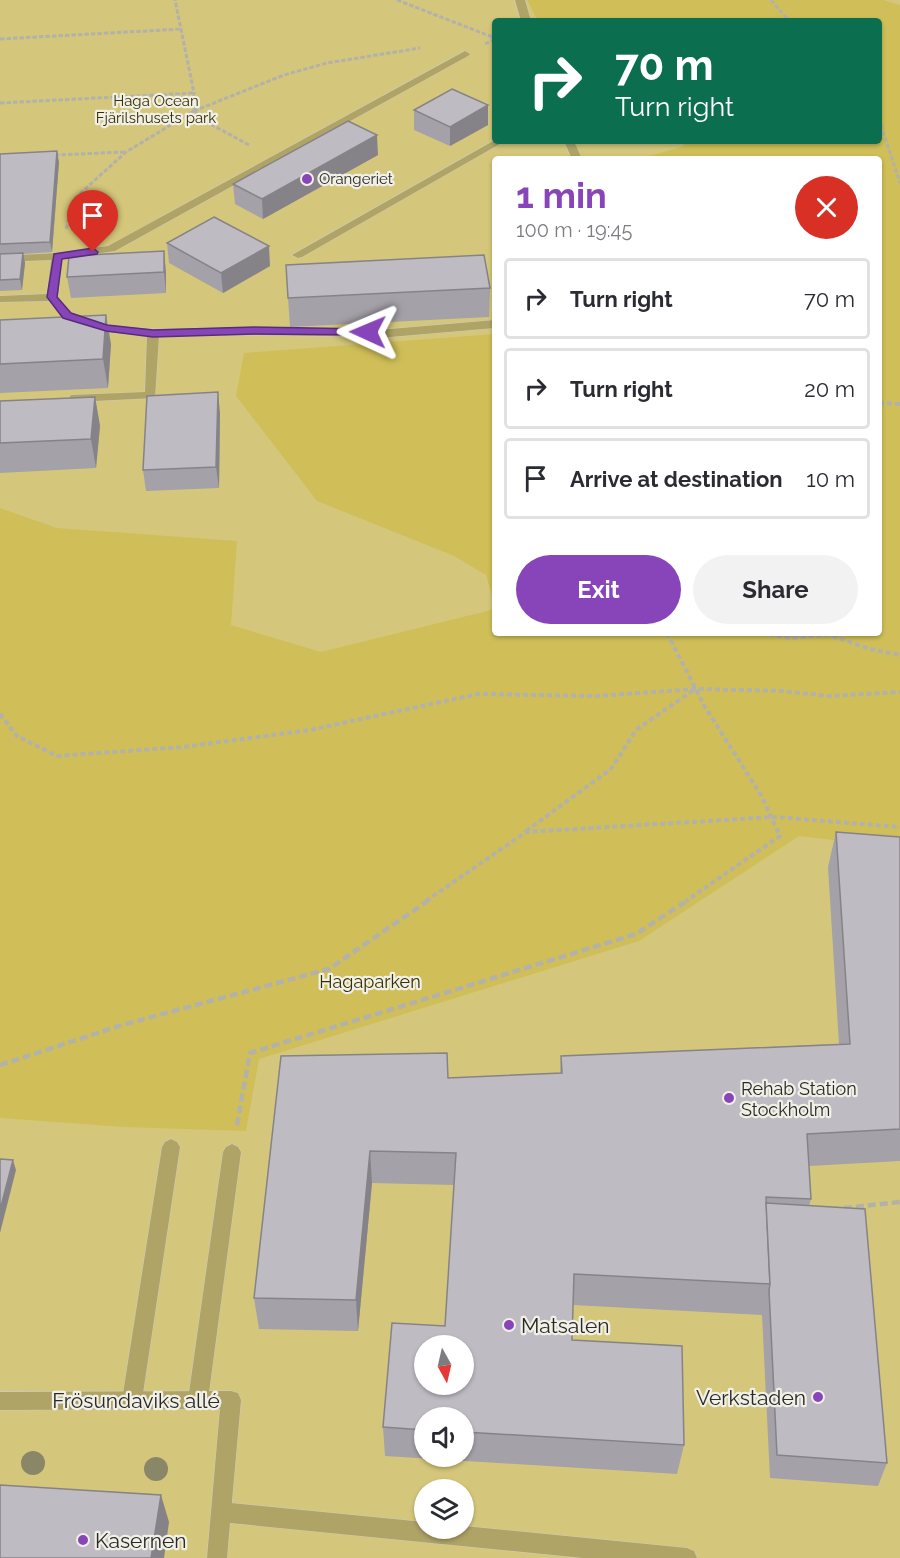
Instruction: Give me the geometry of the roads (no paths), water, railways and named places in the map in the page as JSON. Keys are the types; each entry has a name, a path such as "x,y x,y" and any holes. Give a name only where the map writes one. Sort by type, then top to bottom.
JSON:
{"street":[{"path":"520,0 525,18"},
{"path":"0,259 57,256 111,249 465,54"},
{"path":"298,255 495,144"},
{"path":"57,256 52,297 67,316 106,328 153,333 254,331 390,333 492,324"},
{"path":"0,299 52,297"},
{"path":"58,399 151,395 153,333"},
{"path":"132,1400 171,1147"},
{"path":"198,1400 232,1152"},
{"name":"Frösundaviks allé","path":"0,1401 231,1400 217,1558"},
{"path":"221,1512 687,1558"}],"place":[{"name":"Orangeriet","path":"307,179"},
{"name":"Rehab Station Stockholm","path":"729,1098"},
{"name":"Matsalen","path":"509,1325"},
{"name":"Verkstaden","path":"818,1397"},
{"name":"Kasernen","path":"83,1540"}],"park label":[{"name":"Haga Ocean Fjärilshusets park","path":"156,110"},
{"name":"Hagaparken","path":"370,981"}]}
